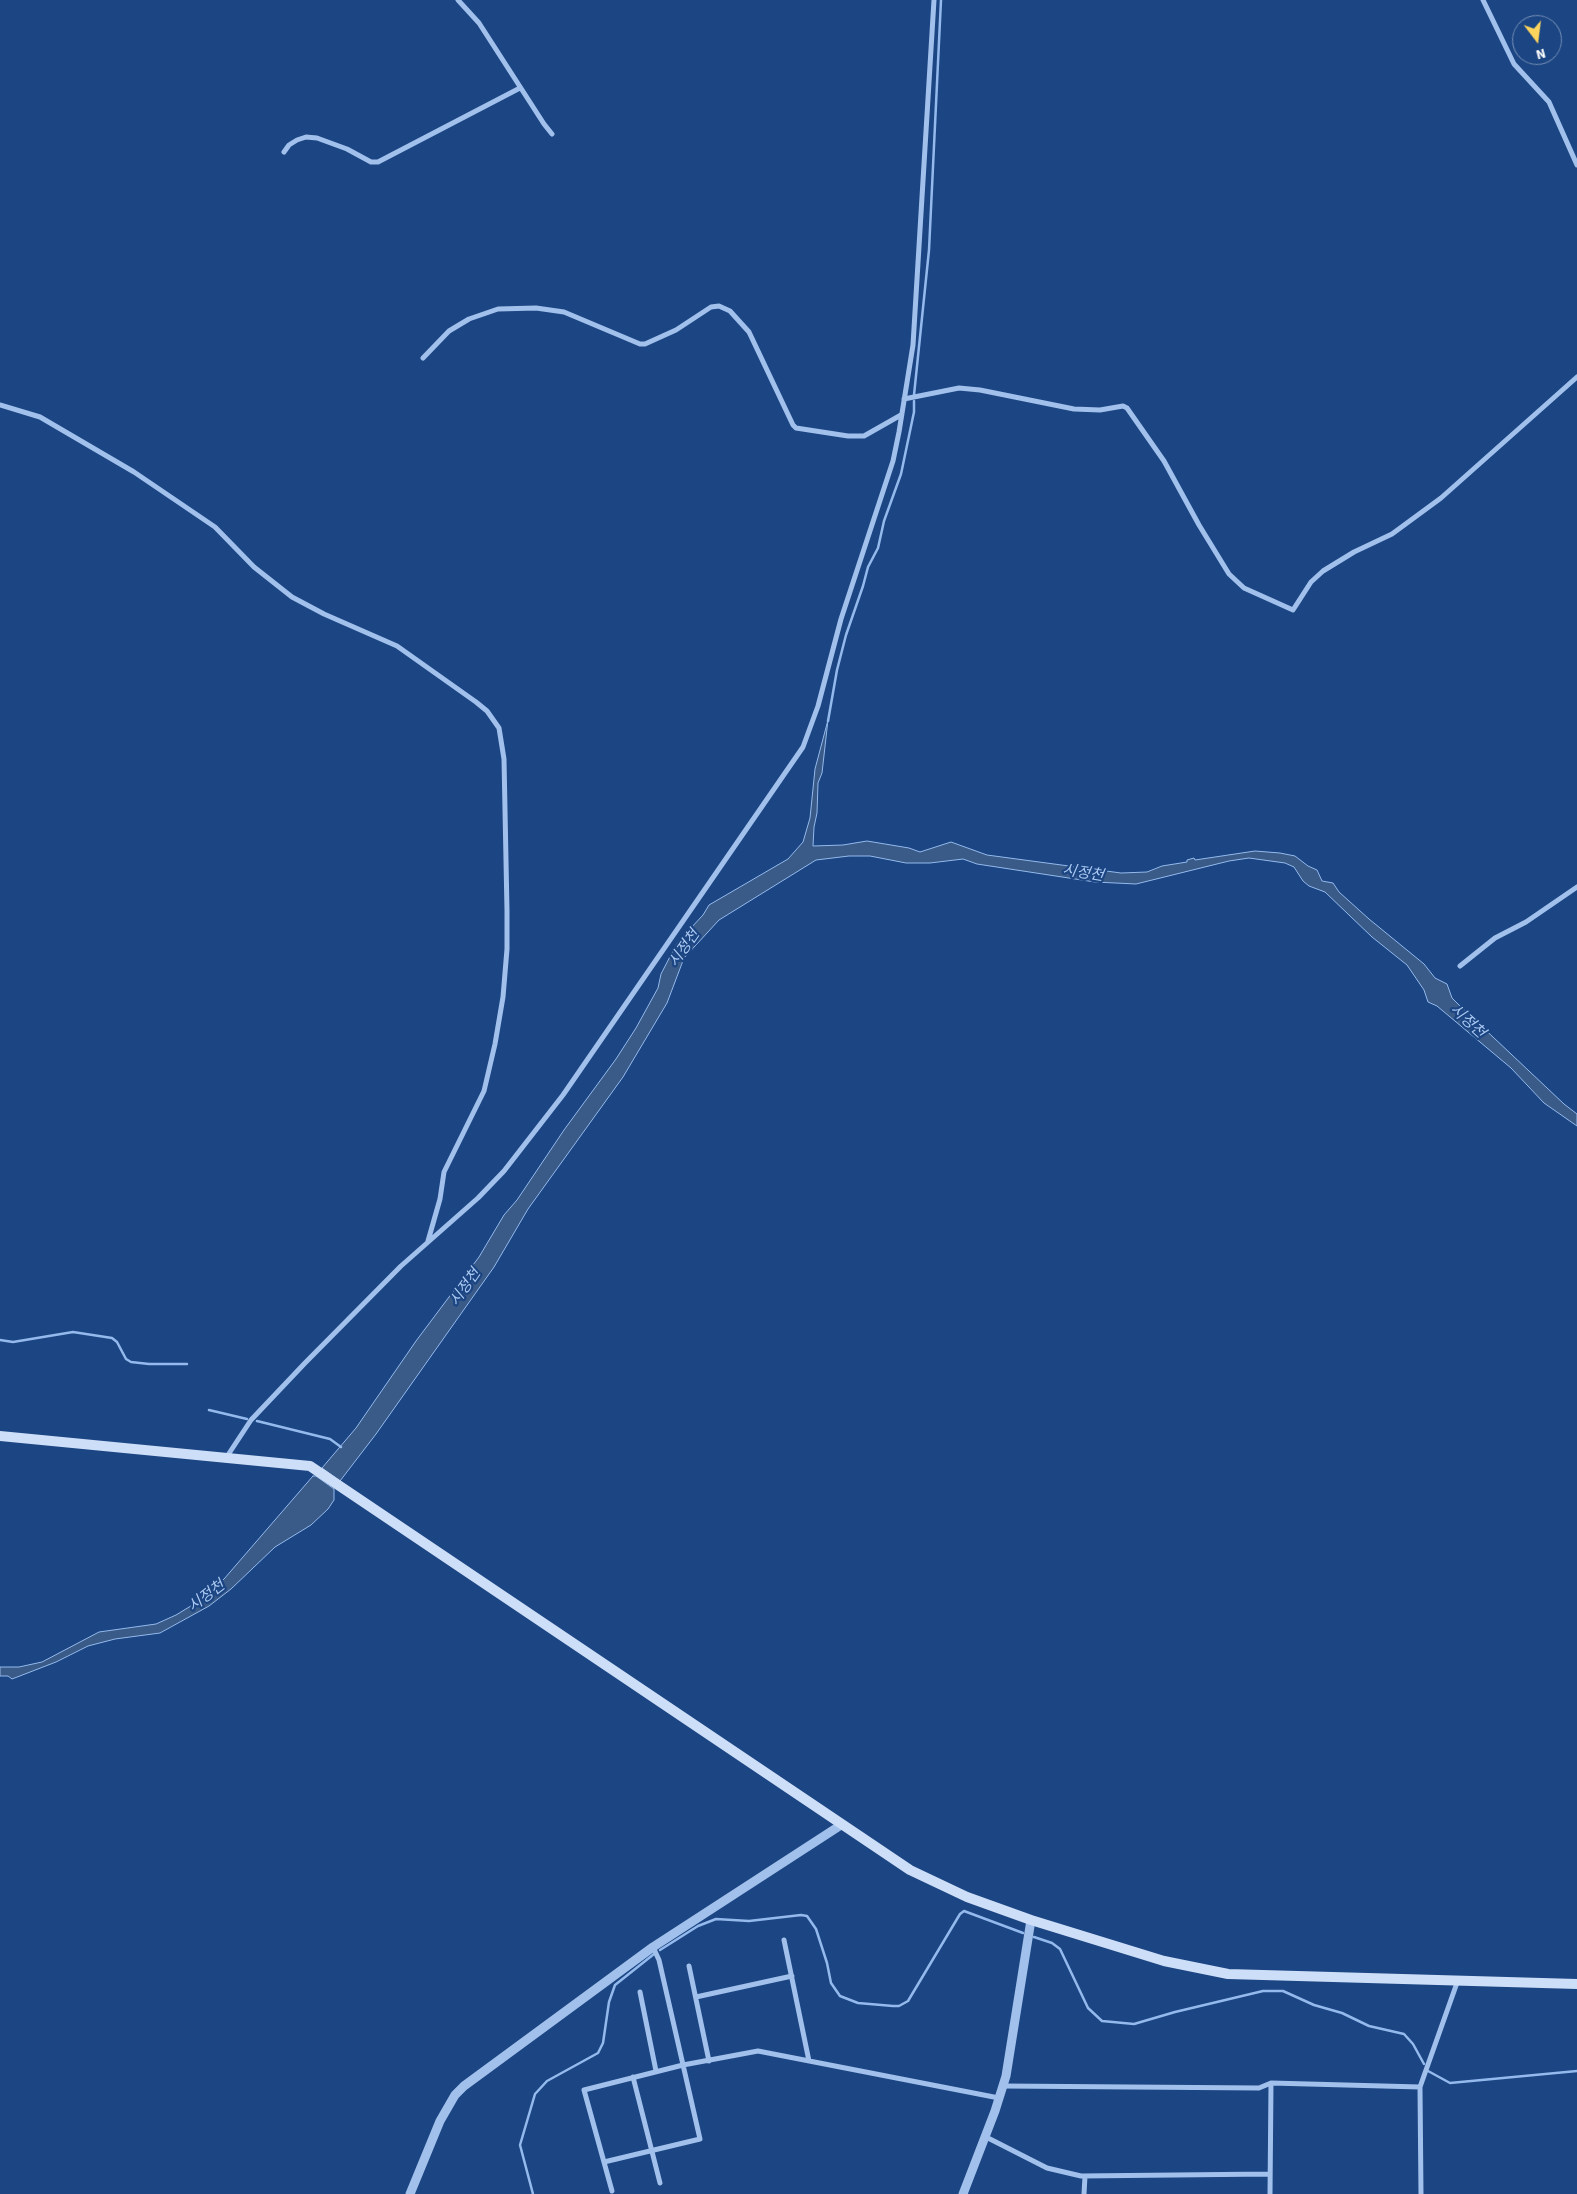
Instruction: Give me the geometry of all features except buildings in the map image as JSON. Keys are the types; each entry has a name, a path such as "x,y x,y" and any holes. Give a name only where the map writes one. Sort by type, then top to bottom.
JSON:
{"main road":[{"path":"0,1436 304,1465 316,1469 841,1825 926,1879 967,1897 1031,1920 1164,1962 1211,1972 1249,1975 1458,1979 1577,1984"}],"street":[{"path":"458,0 479,23 552,134"},
{"path":"226,1458 251,1420 305,1362 428,1241 492,1184 545,1120 803,747 818,706 855,574 893,461 899,432 916,307 934,0"},
{"path":"1483,0 1514,64 1549,102 1577,165"},
{"path":"284,152 289,145 297,140 306,137 317,138 347,149 371,162 378,162 520,88"},
{"path":"422,358 449,331 469,319 498,309 536,308 564,312 640,344 645,344 676,330 704,310 718,306 730,311 749,332 796,428 848,436 864,436 900,415"},
{"path":"904,400 960,388 980,390 1074,409 1100,410 1123,406 1127,408 1164,461 1199,525 1229,574 1250,592 1293,610 1311,582 1322,571 1354,552 1392,534 1441,498 1577,376"},
{"path":"0,405 40,417 134,472 215,527 254,567 292,597 324,614 397,646 476,702 487,712 499,728 504,759 507,911 507,949 502,1004 484,1091 444,1172 440,1199 428,1241"},
{"path":"1460,966 1495,938 1526,922 1577,887"},
{"path":"410,2194 440,2122 455,2095 464,2086 653,1947 841,1825"},
{"path":"963,2194 986,2137 1003,2086 1012,2044 1031,1920"},
{"path":"784,1940 810,2062"},
{"path":"604,2162 700,2138 659,1960 653,1947"},
{"path":"689,1966 709,2061"},
{"path":"696,1997 792,1976"},
{"path":"1421,2194 1420,2087 1458,1979"},
{"path":"640,1992 656,2071"},
{"path":"612,2191 584,2090 656,2071 758,2051 999,2098"},
{"path":"634,2077 660,2183"},
{"path":"1003,2086 1259,2088 1271,2084 1420,2087"},
{"path":"1270,2194 1271,2084"},
{"path":"986,2137 1047,2168 1085,2176 1269,2174"},
{"path":"1084,2194 1085,2176"}],"water":[{"name":"시정천","path":"828,720 822,773 818,783 813,846 843,845 867,841 909,848 920,852 951,842 987,855 1121,873 1147,872 1162,866 1187,862 1187,860 1194,858 1195,860 1255,851 1295,856 1317,870 1322,881 1333,883 1339,892 1369,919 1424,964 1435,978 1447,984 1452,998 1564,1104 1577,1114 1577,1126 1544,1103 1511,1068 1437,1006 1428,1002 1424,990 1407,965 1372,937 1325,892 1309,886 1303,881 1294,867 1285,863 1249,858 1229,861 1136,884 1095,882 977,864 963,859 930,863 906,863 870,856 849,856 816,860 719,920 684,958 667,1003 623,1077 528,1209 494,1267 376,1434 340,1481 322,1468 356,1428 416,1341 479,1257 504,1215 517,1200 564,1130 616,1059 658,988 661,974 677,943 703,915 709,905 788,859 803,842 810,818 815,769"},
{"name":"시정천","path":"313,1476 316,1476 334,1489 334,1500 328,1509 311,1525 275,1547 231,1589 209,1606 160,1633 115,1639 88,1646 56,1662 12,1679 8,1676 0,1676 0,1667 19,1667 42,1662 99,1632 156,1624 199,1601 224,1579"}],"waterway":[{"path":"914,395 929,250 941,0"},
{"path":"828,721 837,670 846,635 868,567 878,548 884,521 901,474 914,412 914,401"},
{"path":"0,1340 13,1342 73,1332 112,1338 117,1342 126,1359 131,1362 187,1364"},
{"path":"209,1410 247,1419"},
{"path":"257,1421 330,1439 341,1447"},
{"path":"660,1950 698,1926 716,1919 749,1921 801,1915 807,1916 816,1929 831,1983 840,1996 858,2003 899,2006 908,2001 960,1914 964,1911 1023,1933"},
{"path":"1034,1937 1052,1943 1060,1949 1088,2008 1102,2021 1134,2024 1263,1991 1283,1991 1314,2005 1342,2013 1369,2026 1404,2034 1413,2044 1424,2064"},
{"path":"533,2194 520,2145 535,2094 547,2081 598,2053 603,2043 609,2002 615,1985 654,1954"},
{"path":"1428,2071 1450,2083 1577,2071"}]}
